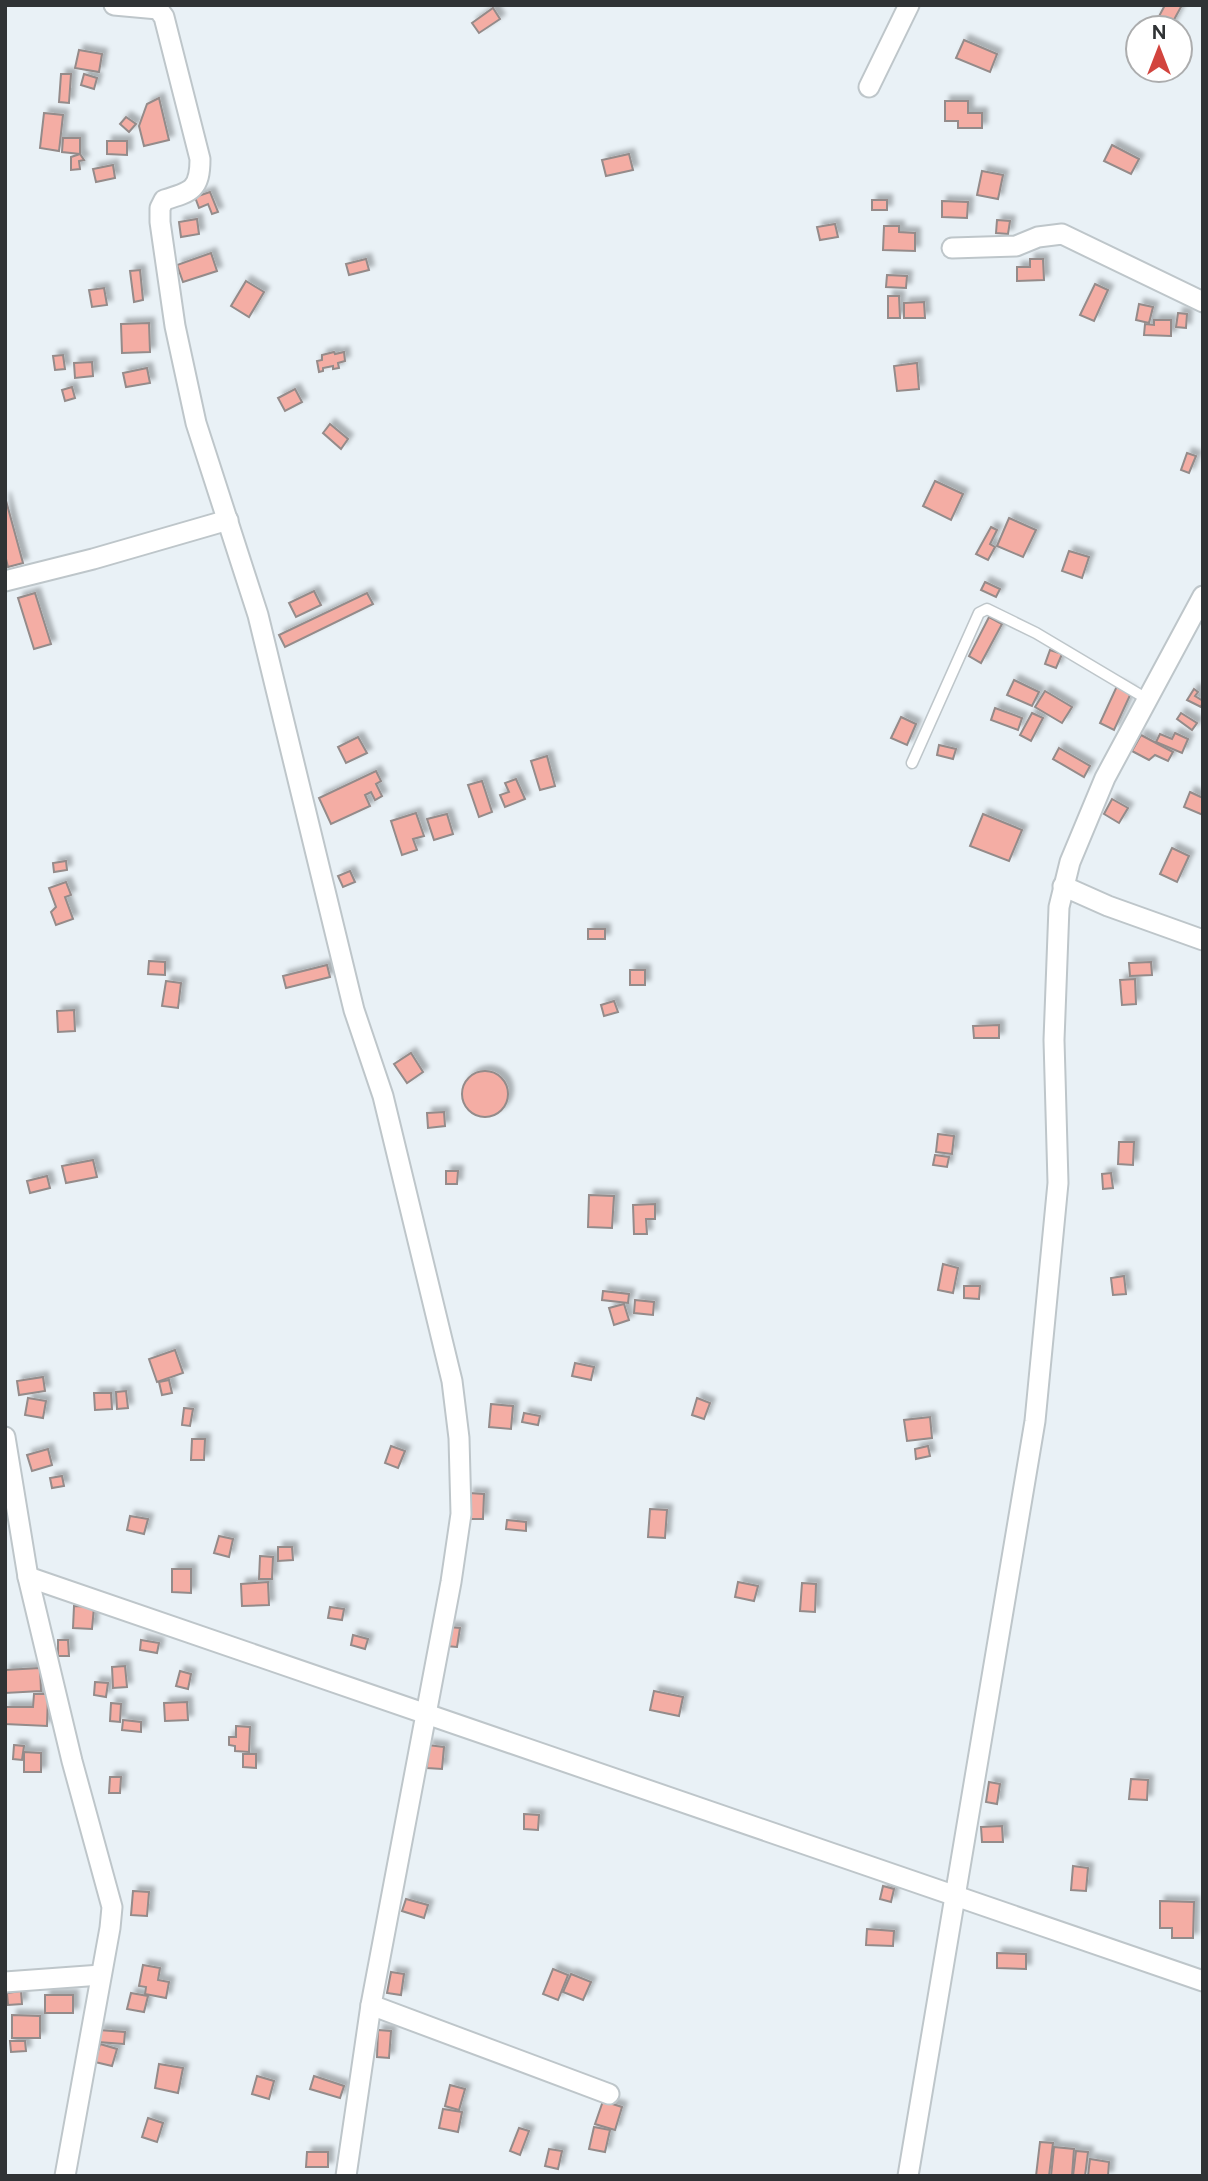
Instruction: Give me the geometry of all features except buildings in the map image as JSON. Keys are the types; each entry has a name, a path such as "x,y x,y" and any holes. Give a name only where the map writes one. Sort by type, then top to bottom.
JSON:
{"street":[{"path":"114,5 158,9 164,17 200,159 197,185 186,194 164,200 160,208 175,326 196,423 258,615 354,1010 383,1096 456,1404 461,1514 427,1714 371,2005 346,2176"},
{"path":"869,87 909,5"},
{"path":"952,248 1016,246 1038,237 1062,234 1203,302"},
{"path":"5,581 81,563 228,520"},
{"path":"908,2176 1035,1421 1058,1183 1054,1040 1058,927 1063,886 1100,788 1203,596"},
{"path":"1063,886 1108,906 1203,940"},
{"path":"5,1437 28,1577 112,1907 65,2176"},
{"path":"28,1577 1203,1981"},
{"path":"5,1982 101,1975"},
{"path":"371,2005 609,2094"}],"lane":[{"path":"912,763 979,613 987,609 1036,633 1147,699"}]}
